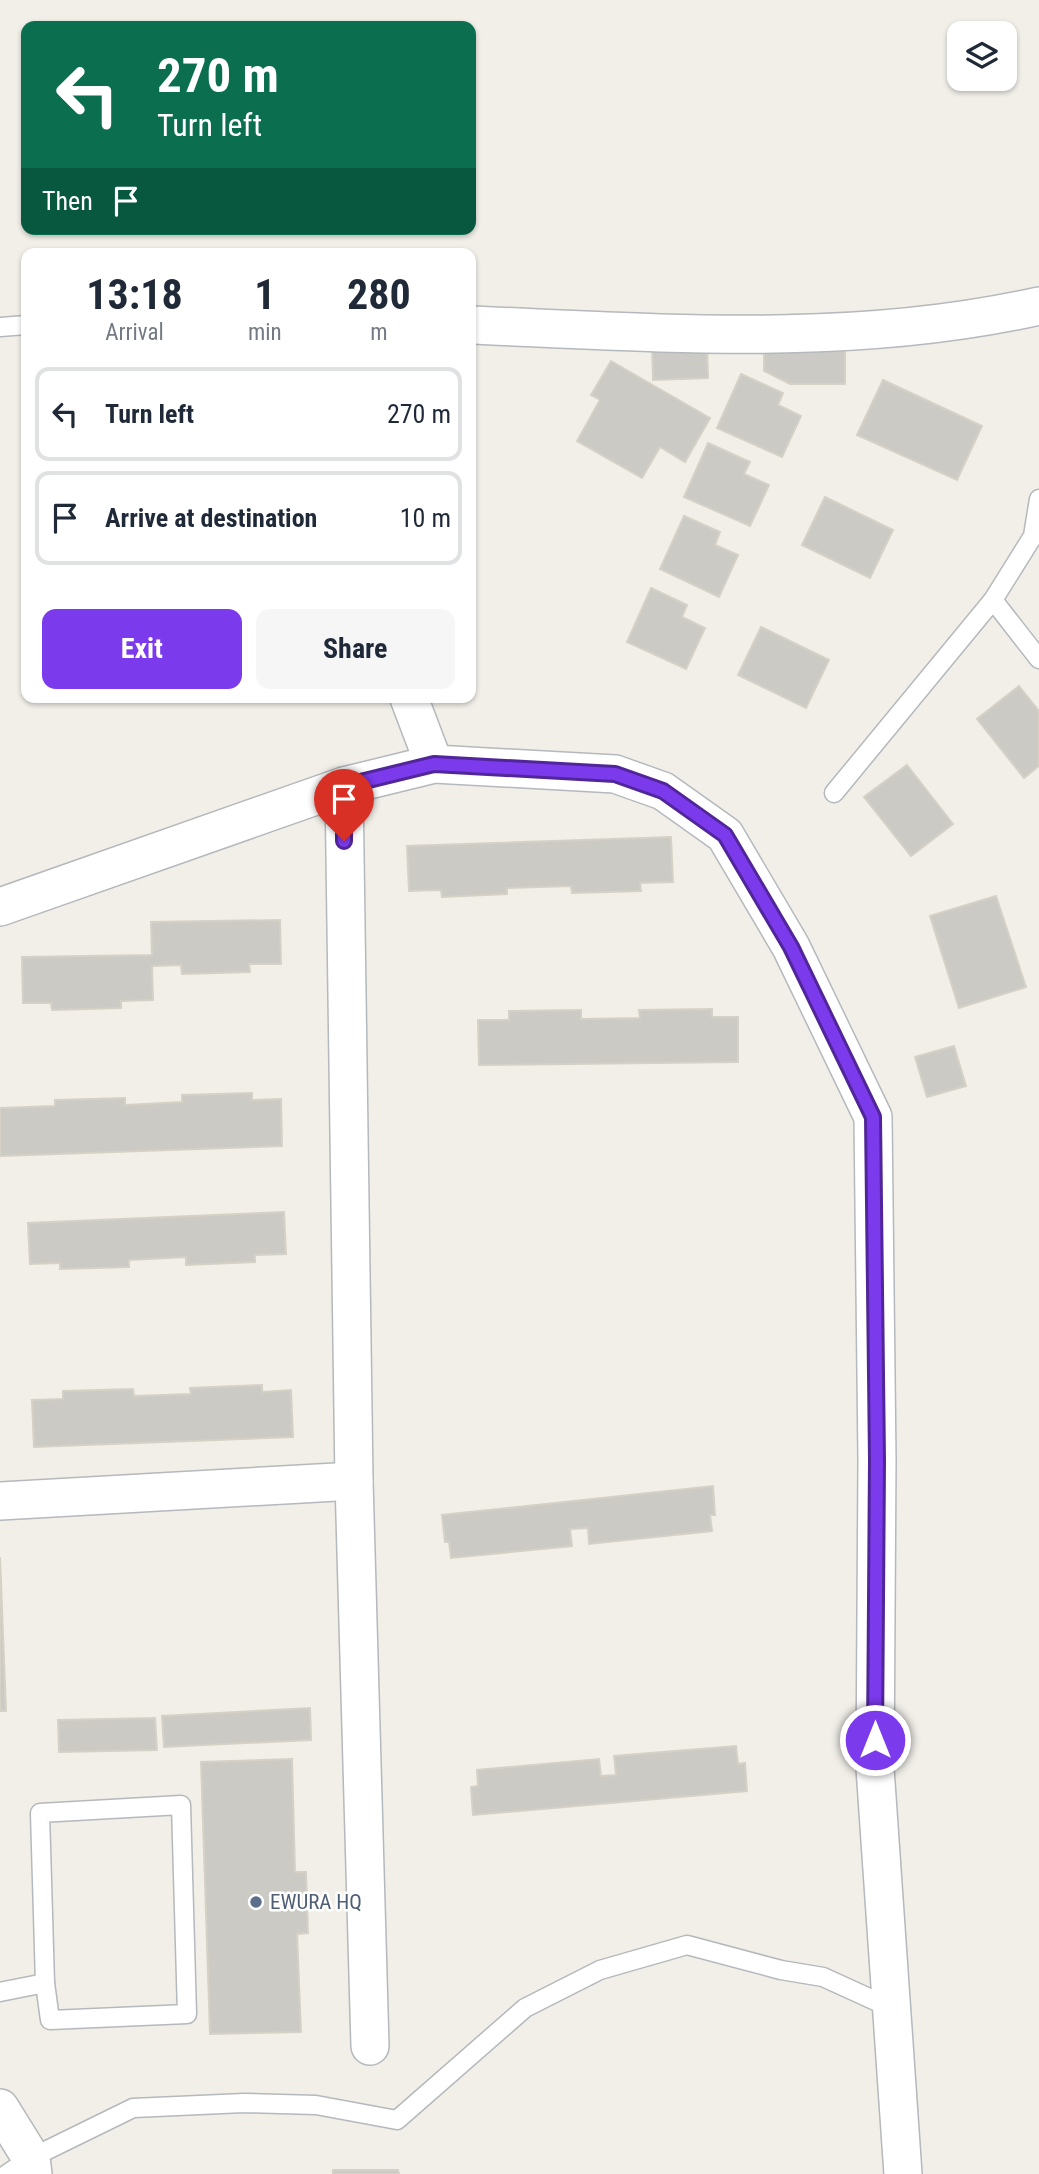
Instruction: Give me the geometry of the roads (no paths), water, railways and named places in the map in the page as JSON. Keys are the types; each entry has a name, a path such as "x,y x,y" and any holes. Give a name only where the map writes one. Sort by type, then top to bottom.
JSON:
{"street":[{"path":"476,325 744,336 904,330 1039,306"},
{"path":"411,703 434,764"},
{"path":"0,907 344,786 434,764 615,774 663,791 725,835 791,947 873,1117 877,1460 875,1768 903,2174"},
{"path":"344,786 354,1481 370,2046"},
{"path":"0,1501 354,1481"},
{"path":"0,2108 24,2169"}],"lane":[{"path":"0,327 21,326"},
{"path":"834,793 993,600 1033,536 1039,499"},
{"path":"993,600 1039,659"},
{"path":"181,1805 187,2014 50,2020 45,1983 40,1813 181,1805"},
{"path":"24,2169 133,2108 244,2103 316,2105 397,2120 525,2008 600,1970 687,1945 781,1970 823,1977 891,2008"},
{"path":"0,1992 45,1983"}],"place":[{"name":"EWURA HQ","path":"256,1902"}]}
